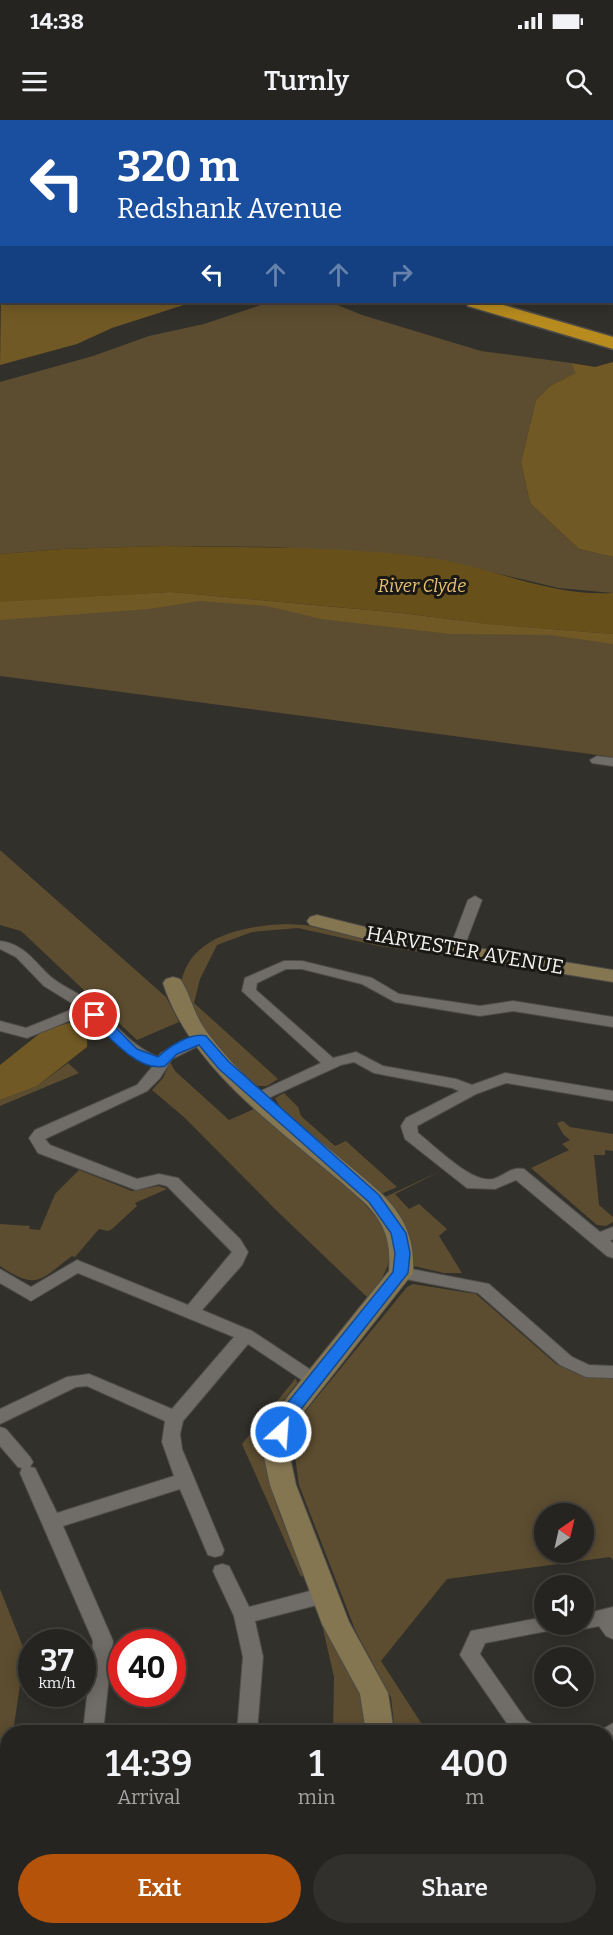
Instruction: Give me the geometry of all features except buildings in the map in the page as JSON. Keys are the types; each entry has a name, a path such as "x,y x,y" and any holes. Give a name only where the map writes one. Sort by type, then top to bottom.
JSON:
{"highway":[{"path":"478,303 613,343"},
{"path":"508,303 613,333"}],"street":[{"path":"597,760 613,762"},
{"path":"456,950 475,900"},
{"name":"HARVESTER AVENUE","path":"317,921 393,940 613,976"},
{"path":"0,945 13,948 50,984 67,992 88,1008 132,1052 160,1063"},
{"path":"331,1064 249,991 250,981 284,965 302,965 367,981 395,998 480,1011 513,1005 613,1022"},
{"path":"173,983 180,1010 224,1065 385,1211 398,1233 402,1253 401,1273 314,1380 285,1420 278,1442 277,1457 284,1485 336,1624 374,1693 379,1725"},
{"path":"0,1026 27,1033 88,1008"},
{"path":"192,1311 236,1261 240,1252 234,1243 171,1182 159,1179 136,1185 44,1149 37,1142 41,1134 142,1088 155,1075 160,1063 172,1051 201,1039"},
{"path":"259,1097 331,1064 350,1058 359,1058 379,1070 456,1084 471,1091"},
{"path":"613,1096 505,1078 471,1091 412,1122 409,1126 411,1135 473,1184 495,1184 518,1173 606,1236 613,1252"},
{"path":"0,1275 31,1295 77,1266 192,1311 246,1335 314,1380"},
{"path":"401,1273 483,1288 566,1361 586,1371 613,1372"},
{"path":"215,1550 169,1441 169,1430 174,1418 246,1335"},
{"path":"0,1417 73,1382 89,1380 174,1418"},
{"path":"0,1434 26,1468 103,1641 94,1725"},
{"path":"52,1522 185,1480"},
{"path":"222,1571 244,1616 253,1657 248,1725"},
{"path":"244,1616 325,1595"},
{"path":"594,1621 610,1621"},
{"path":"518,1725 470,1655 478,1635 534,1627"}],"shaded area":[{"path":"1,303 190,303 112,328 77,344 0,365"},
{"path":"267,303 332,303 362,315 481,351 571,363 577,373 550,386 536,400 521,462 530,503 579,549 613,557 613,593 559,588 426,557 276,547 164,546 62,549 0,554 0,382 93,356 149,336 204,324"},
{"path":"613,362 613,557 579,549 530,503 521,462 536,400 550,386 576,373 571,363 595,367"},
{"path":"171,592 613,634 613,757 0,676 0,602"},
{"path":"171,592 402,613 487,624 613,634 613,644 551,635 451,634 321,619 267,606 200,601 149,609 0,620 0,601"},
{"path":"0,850 166,997 179,1022 137,1040 21,931 0,925"},
{"path":"286,924 305,925 388,945 613,981 379,946 298,928 252,932 217,945 200,979 194,1003 278,1079 267,1086 258,1086 234,1068 212,1041 181,983 186,967 195,954 207,944 237,931"},
{"path":"69,1023 78,1025 84,1030 87,1047 37,1086 0,1100 0,1065 44,1030"},
{"path":"170,1062 175,1071 229,1120 259,1107 331,1171 369,1209 389,1239 390,1256 386,1271 368,1298 185,1118 152,1090 163,1078"},
{"path":"68,1063 79,1073 0,1106 0,1100 37,1086"},
{"path":"284,1093 298,1107 301,1116 335,1146 346,1141 397,1187 381,1194 280,1107 275,1098"},
{"path":"563,1121 570,1127 613,1134 613,1151 605,1150 605,1155 594,1155 599,1205 613,1217 613,1222 606,1226 597,1225 531,1168 569,1150 562,1144 570,1140 563,1134 557,1123"},
{"path":"79,1170 132,1191 159,1186 167,1189 135,1203 137,1206 112,1229 108,1231 99,1229 75,1257 72,1256 45,1276 31,1280 22,1278 0,1266 0,1224 30,1226 29,1229 40,1230 55,1194"},
{"path":"443,1170 395,1194 409,1209 419,1204 447,1229 439,1236 462,1273 444,1273 414,1266 409,1233 399,1213 385,1197"},
{"path":"413,1284 476,1294 556,1364 577,1374 613,1379 613,1560 610,1557 594,1559 594,1503 534,1503 534,1563 566,1563 447,1579 381,1661 422,1725 394,1725 391,1697 356,1632 299,1485 293,1442 305,1412 407,1287"},
{"path":"296,1378 297,1383 273,1418 265,1448 270,1484 304,1574 301,1577 242,1444"},
{"path":"0,1589 18,1634 18,1699 14,1725 0,1725"},
{"path":"321,1620 364,1703 366,1725 333,1725 334,1677"}],"water":[{"name":"River Clyde","path":"164,546 295,548 393,553 448,561 565,590 613,593 613,634 487,624 402,613 171,592 0,602 0,554 62,549"}],"route":[{"path":"95,1015 132,1052 160,1063 172,1051 201,1039 224,1065 374,1199 385,1211 398,1233 402,1253 401,1273 291,1410 281,1432"}]}
